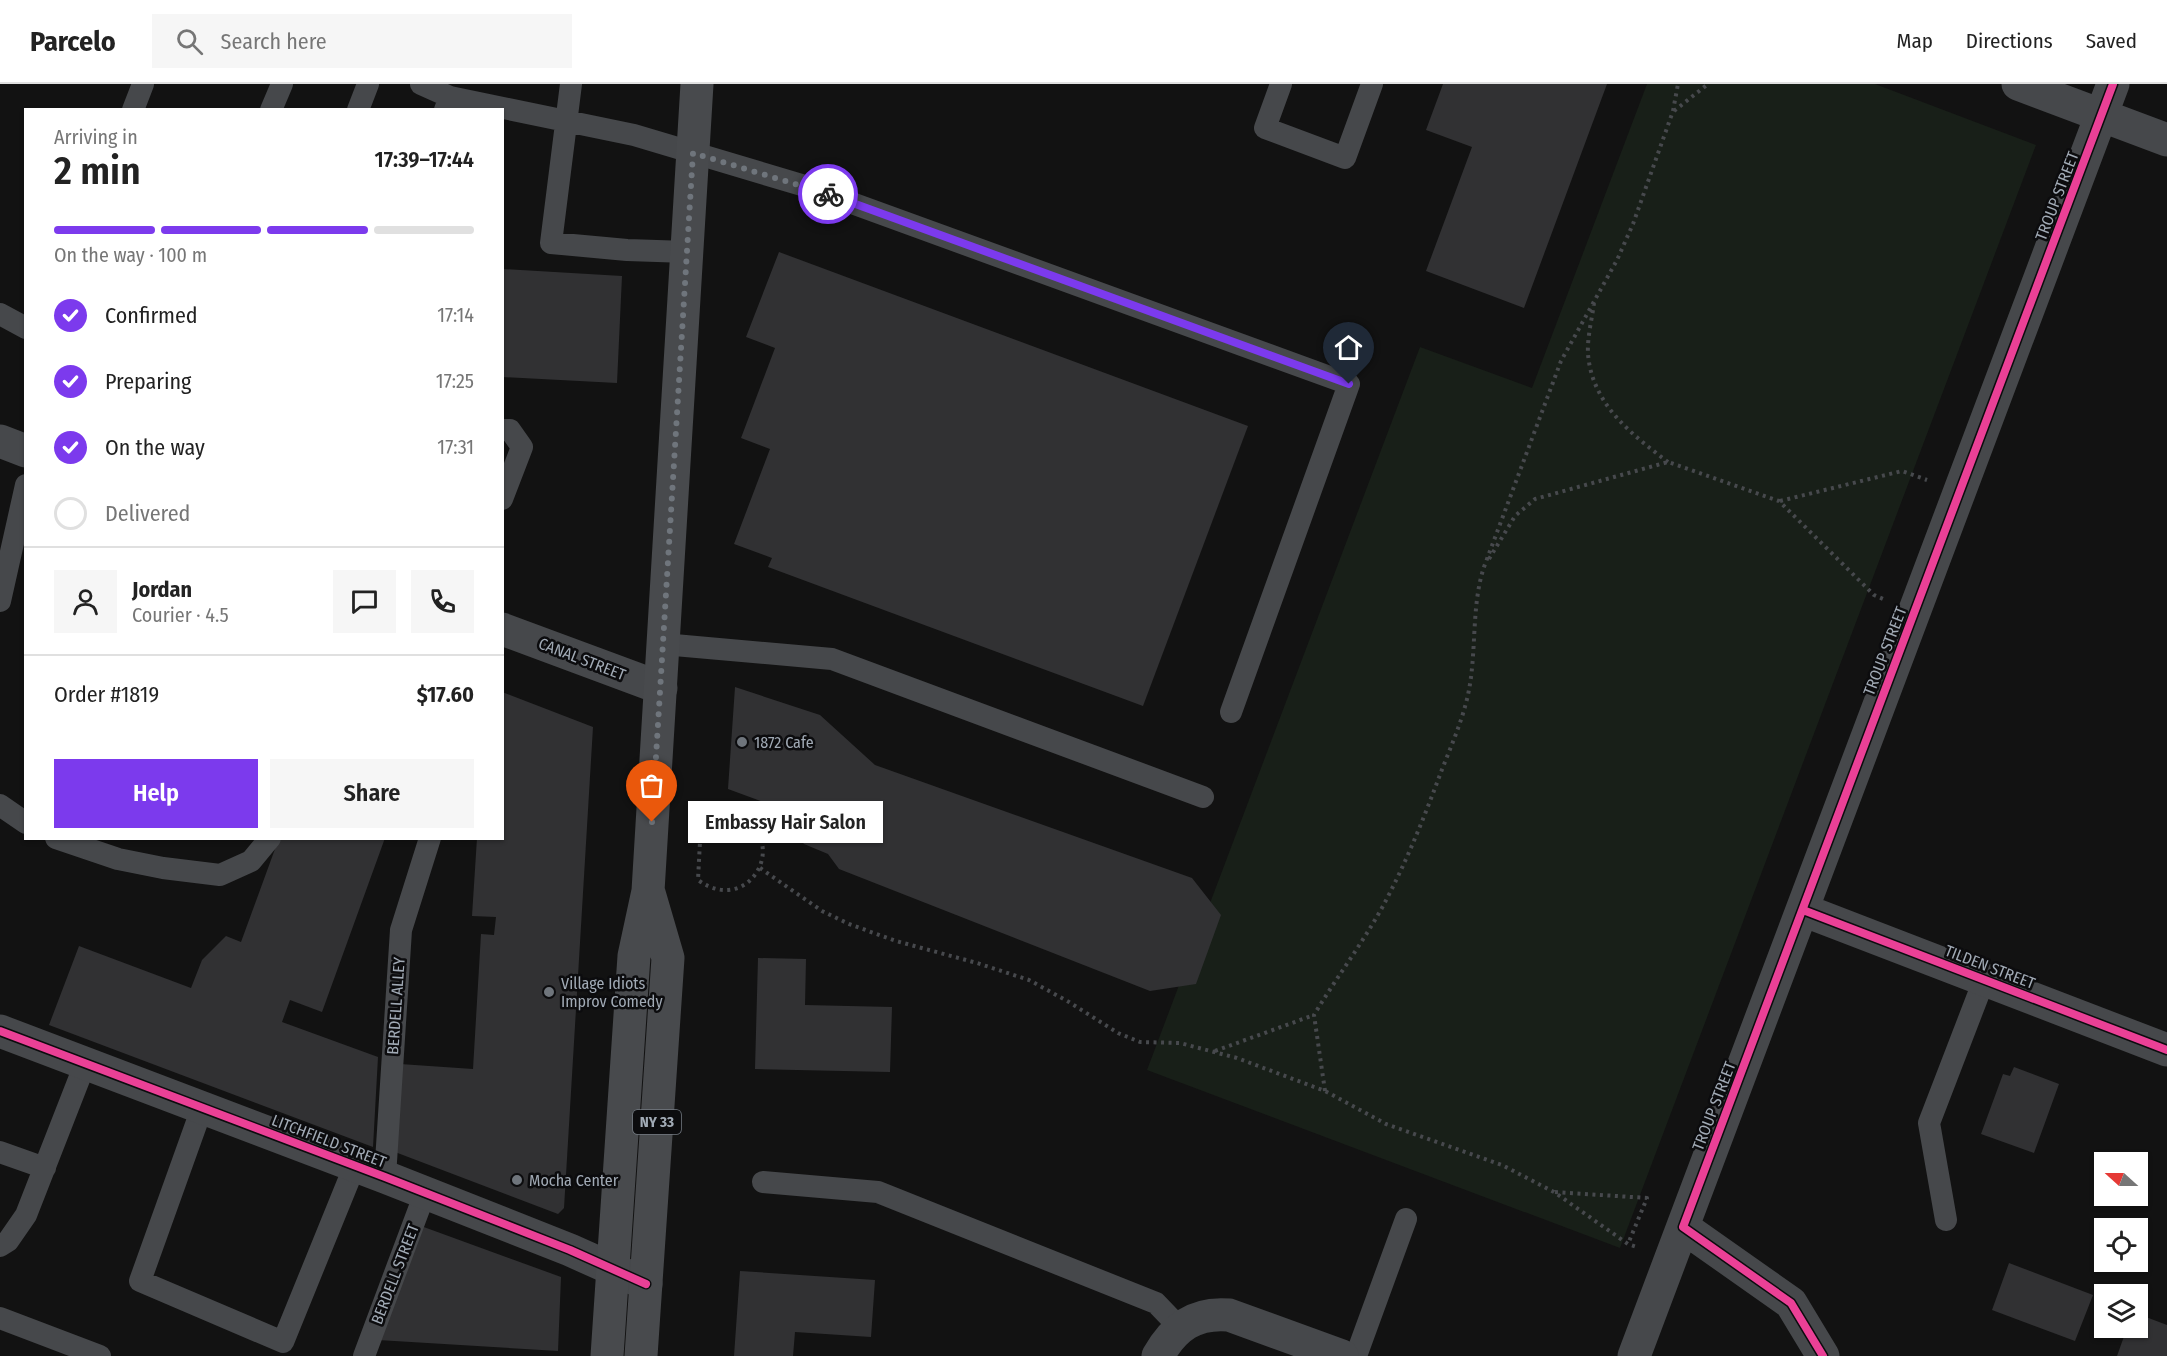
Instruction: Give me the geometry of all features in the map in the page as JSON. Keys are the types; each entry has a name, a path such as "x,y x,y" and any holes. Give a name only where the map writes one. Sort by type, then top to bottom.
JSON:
{"main road":[{"name":"NY 33","path":"607,1356 634,956 648,891 697,84"},
{"name":"NY 33","path":"641,1356 668,958 648,891"}],"street":[{"path":"2018,84 2167,140"},
{"name":"TROUP STREET","path":"1634,1356 2114,84"},
{"path":"0,441 24,450"},
{"name":"CANAL STREET","path":"504,630 661,688"},
{"name":"TILDEN STREET","path":"1803,910 2167,1050"},
{"name":"LITCHFIELD STREET","path":"0,1031 370,1171 570,1250 646,1284"},
{"path":"1683,1227 1791,1303 1823,1356"},
{"path":"1158,1356 1180,1328 1197,1317 1213,1313 1229,1315 1342,1356"}],"lane":[{"path":"134,108 143,84"},
{"path":"272,108 282,84"},
{"path":"359,108 368,84"},
{"path":"421,84 447,103 480,108"},
{"path":"571,84 551,243 627,250 687,252"},
{"path":"1281,84 1265,128 1345,158 1372,84"},
{"path":"504,112 634,135 805,186 1349,384 1231,712"},
{"path":"0,314 24,327"},
{"path":"504,430 510,430 522,447 504,494"},
{"path":"0,601 24,494"},
{"path":"663,644 832,659 1203,797"},
{"path":"0,805 24,822"},
{"path":"62,840 117,859 163,868 220,875 250,861 268,840"},
{"name":"BERDELL ALLEY","path":"202,1108 140,1281 282,1342 370,1171 401,930 429,840"},
{"path":"1946,1220 1929,1123 1984,980"},
{"path":"0,1246 8,1240 26,1215 85,1064"},
{"path":"0,1152 45,1168"},
{"path":"763,1182 878,1192 1155,1303 1180,1328"},
{"name":"BERDELL STREET","path":"364,1356 425,1193"},
{"path":"1356,1356 1406,1219"},
{"path":"0,1318 100,1356"}],"path":[{"path":"1214,1051 1314,1015 1382,908 1412,846 1466,704 1471,680 1478,583 1561,361 1617,260 1633,224 1673,111 1678,84"},
{"path":"1673,111 1708,84"},
{"path":"1595,300 1588,353 1594,383 1610,412 1640,441 1668,462 1779,501 1874,595 1915,610"},
{"path":"1484,567 1515,516 1535,499 1668,462"},
{"path":"1779,501 1902,471 1960,491"},
{"path":"726,813 740,816 750,823 758,832 762,844 763,856 760,868 748,882 732,890 720,891 698,880 701,822 713,815 726,813"},
{"path":"760,868 822,910 849,924 896,941 1029,980 1118,1033 1140,1042 1180,1043 1214,1051 1324,1091 1386,1124 1502,1165 1554,1192 1628,1244 1670,1260"},
{"path":"1314,1015 1324,1091"},
{"path":"1554,1192 1647,1198 1628,1244"}],"shaded area":[{"path":"1647,84 1875,84 2036,145 1620,1248 1147,1070 1420,347 1532,388"}],"building":[{"path":"1443,84 1607,84 1524,308 1426,271 1472,147 1426,130"},
{"path":"779,252 1248,426 1143,706 768,567 772,558 734,544 770,449 741,438 775,348 746,337"},
{"path":"504,269 622,276 617,383 504,377"},
{"path":"735,687 820,715 875,765 1192,878 1221,915 1196,984 1150,991 839,869 828,854 804,844 769,804 728,789"},
{"path":"504,693 593,727 564,1208 558,1214 395,1152 400,1064 473,1069 481,934 494,935 496,917 472,916 477,840 504,840"},
{"path":"278,840 384,840 322,1012 290,1000 282,1022 378,1057 373,1147 49,1025 79,946 191,988 202,960 226,936 241,942"},
{"path":"758,958 806,959 805,1005 892,1007 890,1072 755,1069"},
{"path":"2014,1067 2059,1084 2034,1153 1981,1134 2003,1074 2010,1076"},
{"path":"421,1226 561,1277 558,1351 378,1340"},
{"path":"2009,1263 2093,1295 2075,1341 1992,1310"},
{"path":"740,1271 875,1280 871,1337 795,1332 793,1356 734,1356"},
{"path":"2148,1318 2167,1325 2167,1356 2117,1356 2123,1338 2148,1338"}],"cycle path":[{"path":"1823,1356 1791,1303 1683,1227 2113,84"},
{"path":"1803,910 2167,1050"},
{"path":"0,1031 385,1177 570,1250 646,1284"}],"way so far":[{"path":"652,822 693,153 828,194"}],"place":[{"name":"1872 Cafe","path":"742,742"},
{"name":"Embassy Hair Salon","path":"652,822"},
{"name":"Village Idiots Improv Comedy","path":"549,992"},
{"name":"Mocha Center","path":"517,1180"}],"route":[{"path":"828,194 1349,384"}]}
